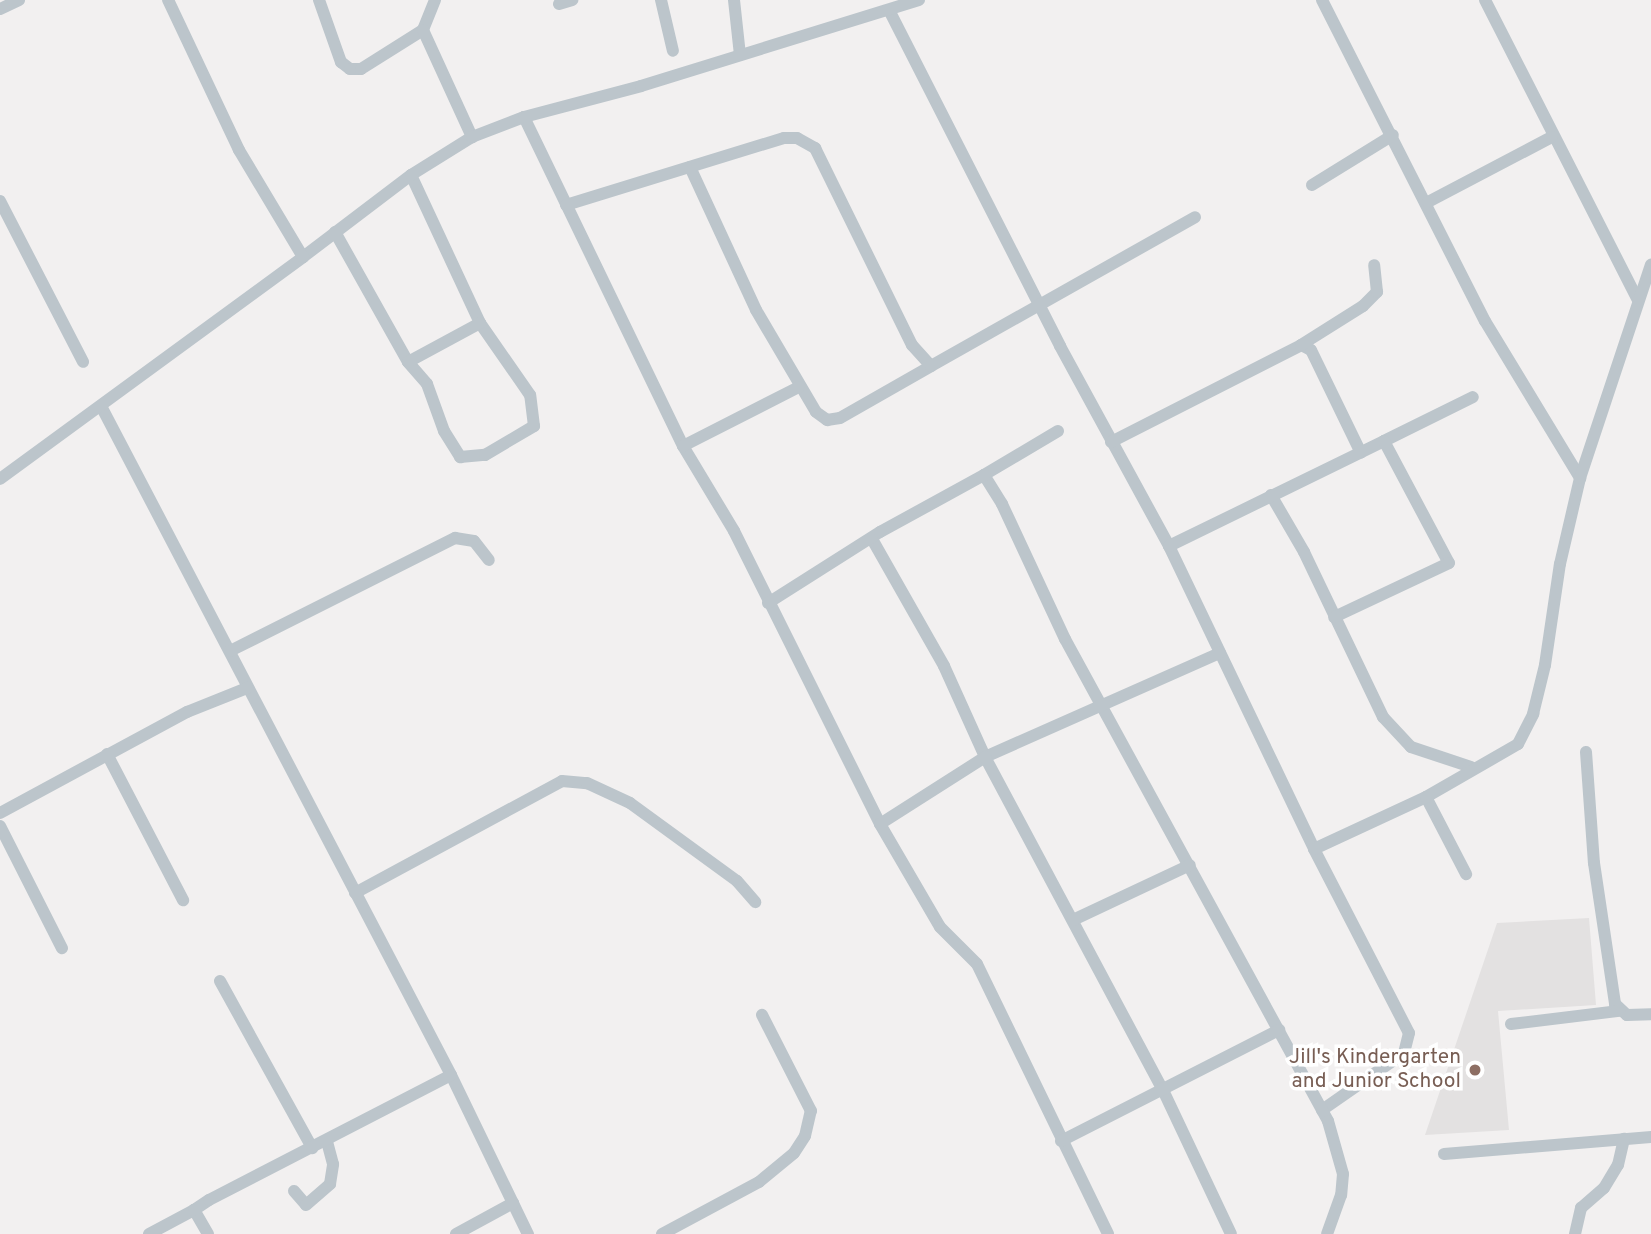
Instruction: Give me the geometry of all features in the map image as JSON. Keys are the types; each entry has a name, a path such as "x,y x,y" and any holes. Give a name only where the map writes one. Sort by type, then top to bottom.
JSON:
{"street":[{"path":"0,9 19,0"},
{"path":"168,0 239,150 303,257"},
{"path":"319,0 341,62 351,69 361,69 423,30 435,0"},
{"path":"661,0 673,51"},
{"path":"734,0 740,55"},
{"path":"0,479 102,407 411,175 472,137 524,117 919,0"},
{"path":"1322,0 1429,202 1485,321 1580,478"},
{"path":"1485,0 1552,137 1637,298"},
{"path":"889,10 1111,442 1168,546 1314,849 1409,1033 1410,1043 1404,1053 1322,1110"},
{"path":"423,30 472,137"},
{"path":"524,117 683,446 734,531 880,824 940,927 976,964 1108,1234"},
{"path":"1312,184 1393,135"},
{"path":"1429,202 1552,137"},
{"path":"566,205 784,138 797,138 816,148 912,345 931,366"},
{"path":"690,167 756,310 799,387 816,412 827,420 851,412 1195,217"},
{"path":"335,232 408,362 427,383 444,431 460,457 473,458 495,450 534,426 536,418 530,395 480,323 411,175"},
{"path":"0,201 83,362"},
{"path":"1111,442 1301,345 1377,292 1374,265"},
{"path":"1314,849 1426,797 1471,767 1498,759 1518,744 1534,714 1580,478 1637,298 1651,265"},
{"path":"408,362 480,323"},
{"path":"1301,345 1311,349 1361,453"},
{"path":"683,446 799,387"},
{"path":"1168,546 1473,397"},
{"path":"102,407 451,1075 528,1234"},
{"path":"768,603 872,538 1058,431"},
{"path":"1334,617 1449,563 1384,442"},
{"path":"984,475 1102,704 1322,1110 1343,1174 1341,1195 1327,1234"},
{"path":"1271,495 1383,717 1411,747 1471,767"},
{"path":"230,651 455,538 474,541 489,560"},
{"path":"872,538 944,666 985,757 1161,1088 1231,1234"},
{"path":"880,824 985,757 1220,653"},
{"path":"0,813 107,754 247,688"},
{"path":"1586,752 1594,863 1619,1012"},
{"path":"107,754 183,900"},
{"path":"355,893 562,781 587,783 630,803 737,881 755,902"},
{"path":"1426,797 1466,874"},
{"path":"0,826 62,948"},
{"path":"1073,920 1190,864"},
{"path":"220,981 312,1148"},
{"path":"1511,1024 1619,1012 1651,1014"},
{"path":"662,1234 759,1182 794,1153 808,1129 811,1111 762,1015"},
{"path":"1061,1140 1279,1030"},
{"path":"149,1234 451,1075"},
{"path":"1444,1154 1651,1137"},
{"path":"1575,1234 1581,1208 1604,1188 1618,1165 1624,1139"},
{"path":"294,1191 306,1205 330,1184 334,1164 327,1141"},
{"path":"456,1234 513,1203"},
{"path":"194,1210 208,1234"}],"shaded area":[{"name":"Jill's Kindergarten and Junior School","path":"1589,918 1596,1005 1498,1011 1509,1130 1425,1135 1497,923"}],"place":[{"name":"Jill's Kindergarten and Junior School","path":"1475,1070"}]}
